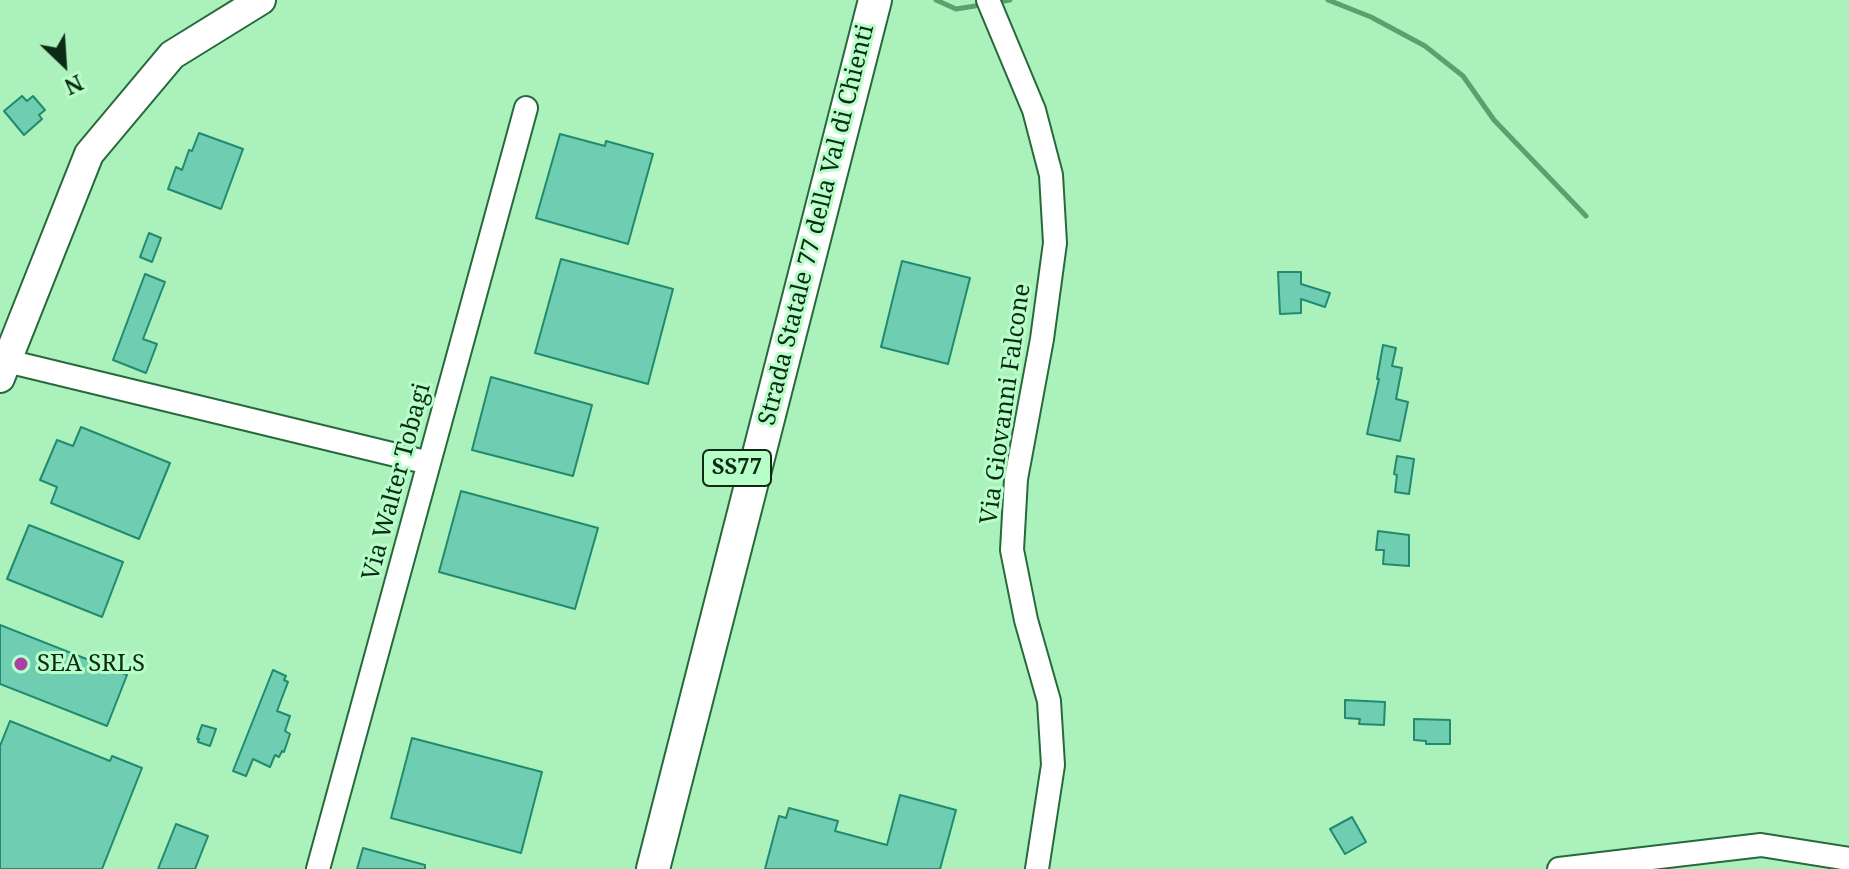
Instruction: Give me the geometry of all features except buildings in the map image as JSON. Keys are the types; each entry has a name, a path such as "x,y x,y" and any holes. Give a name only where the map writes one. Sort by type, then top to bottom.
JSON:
{"highway":[{"name":"Strada Statale 77 della Val di Chienti","path":"653,869 848,67 856,0"},
{"name":"Strada Statale 77 della Val di Chienti","path":"635,869 848,67 875,0"}],"main road":[{"path":"3,370 89,154 172,55 261,0"}],"street":[{"name":"Via Giovanni Falcone","path":"988,0 1034,110 1051,175 1055,243 1042,339 1016,479 1012,550 1026,620 1049,701 1053,765 1037,869"},
{"name":"Via Walter Tobagi","path":"318,869 526,108"},
{"path":"3,370 429,463"},
{"path":"1559,869 1761,845 1849,859"}],"waterway":[{"path":"936,0 956,9 975,6"},
{"path":"1004,1 1010,0"},
{"path":"1328,0 1371,17 1425,46 1463,76 1494,120 1586,216"}],"place":[{"name":"SEA SRLS","path":"21,664"}]}
